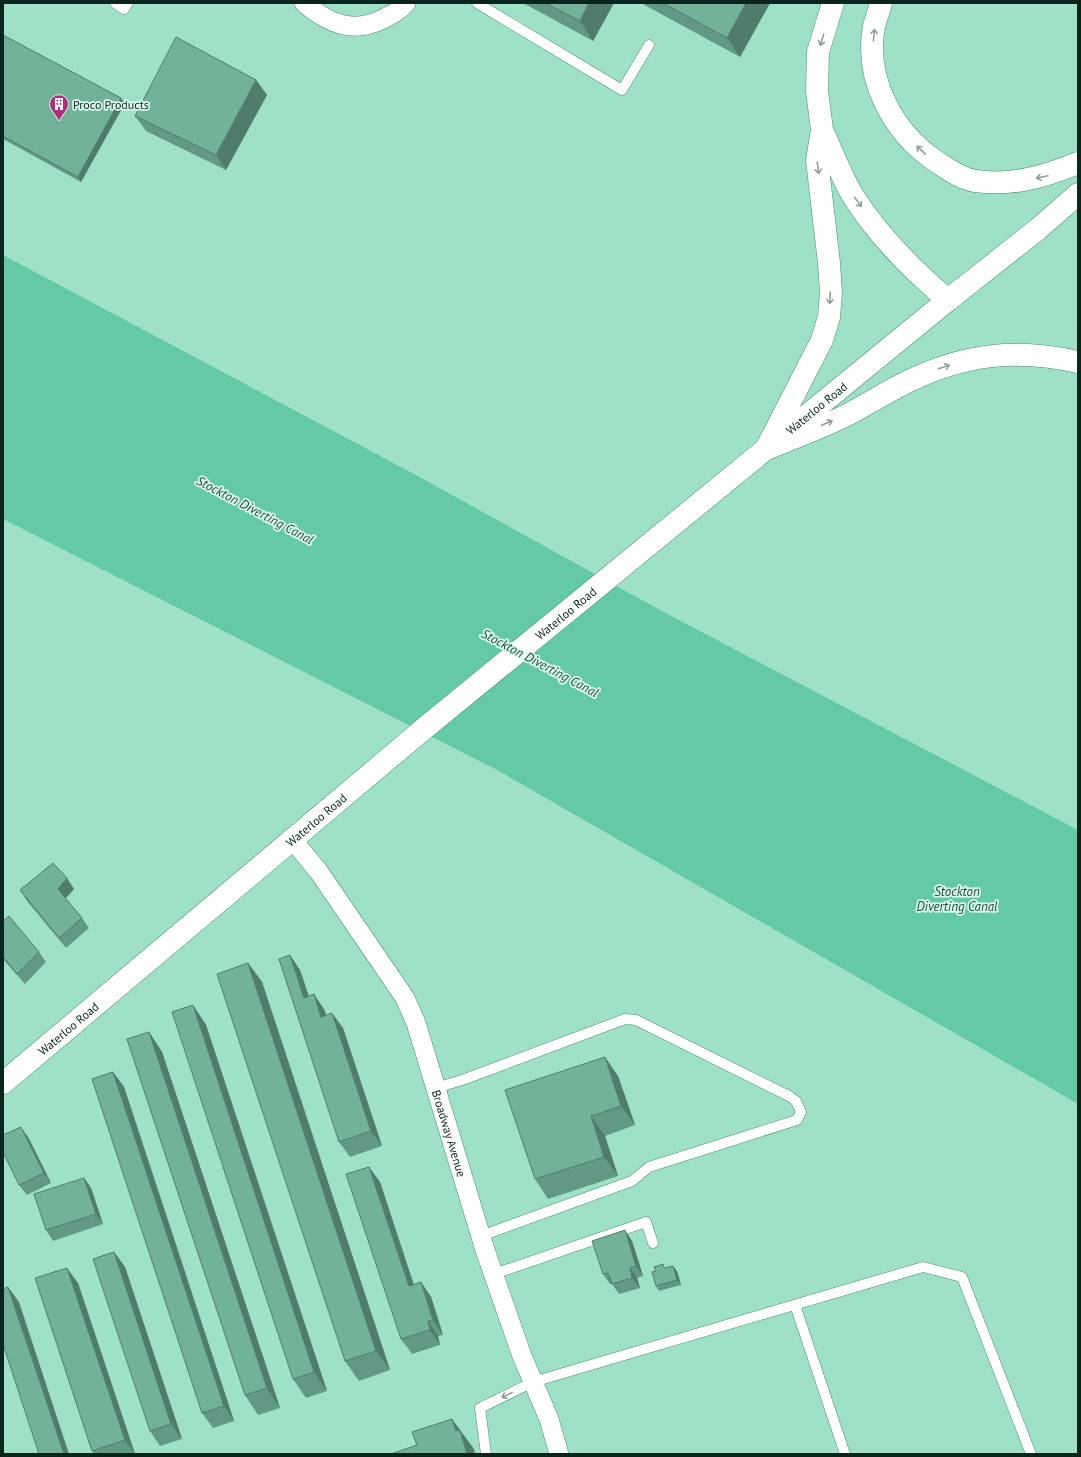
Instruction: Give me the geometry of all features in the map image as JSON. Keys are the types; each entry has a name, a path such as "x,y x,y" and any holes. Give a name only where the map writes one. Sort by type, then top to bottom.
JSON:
{"main road":[{"path":"766,450 822,340 829,317 831,293 829,263 817,160 822,130 817,91 818,52 833,3"},
{"path":"881,3 874,26 872,47 877,82 884,102 895,121 925,154 953,172 973,181 1011,183 1050,175 1078,163"},
{"path":"822,130 853,195 890,247 915,272 948,300"},
{"name":"Waterloo Road","path":"3,1083 291,838 948,300 1038,229 1078,194"},
{"path":"766,450 846,415 909,381 943,367 976,358 1004,354 1031,354 1078,362"}],"street":[{"path":"304,3 329,20 345,26 371,25 399,11 406,3"},
{"name":"Broadway Avenue","path":"291,838 318,872 405,998 416,1023 481,1236 533,1382 549,1420 560,1454"}],"lane":[{"path":"115,3 124,9 128,3"},
{"path":"477,3 622,90 649,45"},
{"path":"436,1088 465,1079 625,1019 636,1020 789,1096 796,1101 801,1112 797,1120 649,1167 632,1181 481,1236"},
{"path":"494,1274 646,1222 653,1243"},
{"path":"486,1454 480,1408 533,1382 923,1267 962,1277 1031,1454"},
{"path":"795,1305 845,1454"}],"water":[{"name":"Stockton Diverting Canal","path":"3,255 414,474 660,610 1078,830 1078,1104 499,771 3,519"}],"building":[{"path":"545,3 589,3 580,21"},
{"path":"663,3 746,3 727,38"},
{"name":"Proco Products","path":"3,35 121,98 78,177 3,136"},
{"path":"176,37 256,80 216,155 135,116"},
{"path":"53,863 67,878 58,889 82,918 59,938 20,890"},
{"path":"9,916 39,952 17,974 3,957 3,921"},
{"path":"290,955 304,998 314,994 321,1017 332,1013 371,1131 339,1142 279,959"},
{"path":"248,963 376,1351 345,1361 217,974"},
{"path":"193,1005 314,1372 293,1379 172,1012"},
{"path":"149,1032 267,1388 245,1395 127,1039"},
{"path":"605,1057 621,1106 591,1116 604,1157 535,1179 505,1090"},
{"path":"113,1072 224,1406 202,1413 92,1079"},
{"path":"21,1127 44,1173 19,1185 3,1152 3,1135"},
{"path":"369,1167 409,1286 421,1282 433,1320 428,1321 430,1330 401,1339 346,1174"},
{"path":"84,1178 96,1214 46,1230 34,1194"},
{"path":"625,1230 636,1266 630,1268 632,1278 612,1284 608,1273 603,1274 592,1241"},
{"path":"114,1252 171,1424 150,1431 93,1259"},
{"path":"663,1264 664,1268 673,1266 677,1280 656,1286 652,1272 656,1271 654,1267"},
{"path":"67,1268 125,1440 92,1451 35,1278"},
{"path":"8,1287 64,1454 39,1454 3,1344 3,1289"},
{"path":"452,1419 456,1431 460,1430 467,1454 391,1454 417,1445 412,1432"}],"place":[{"name":"Proco Products","path":"59,121"}]}
